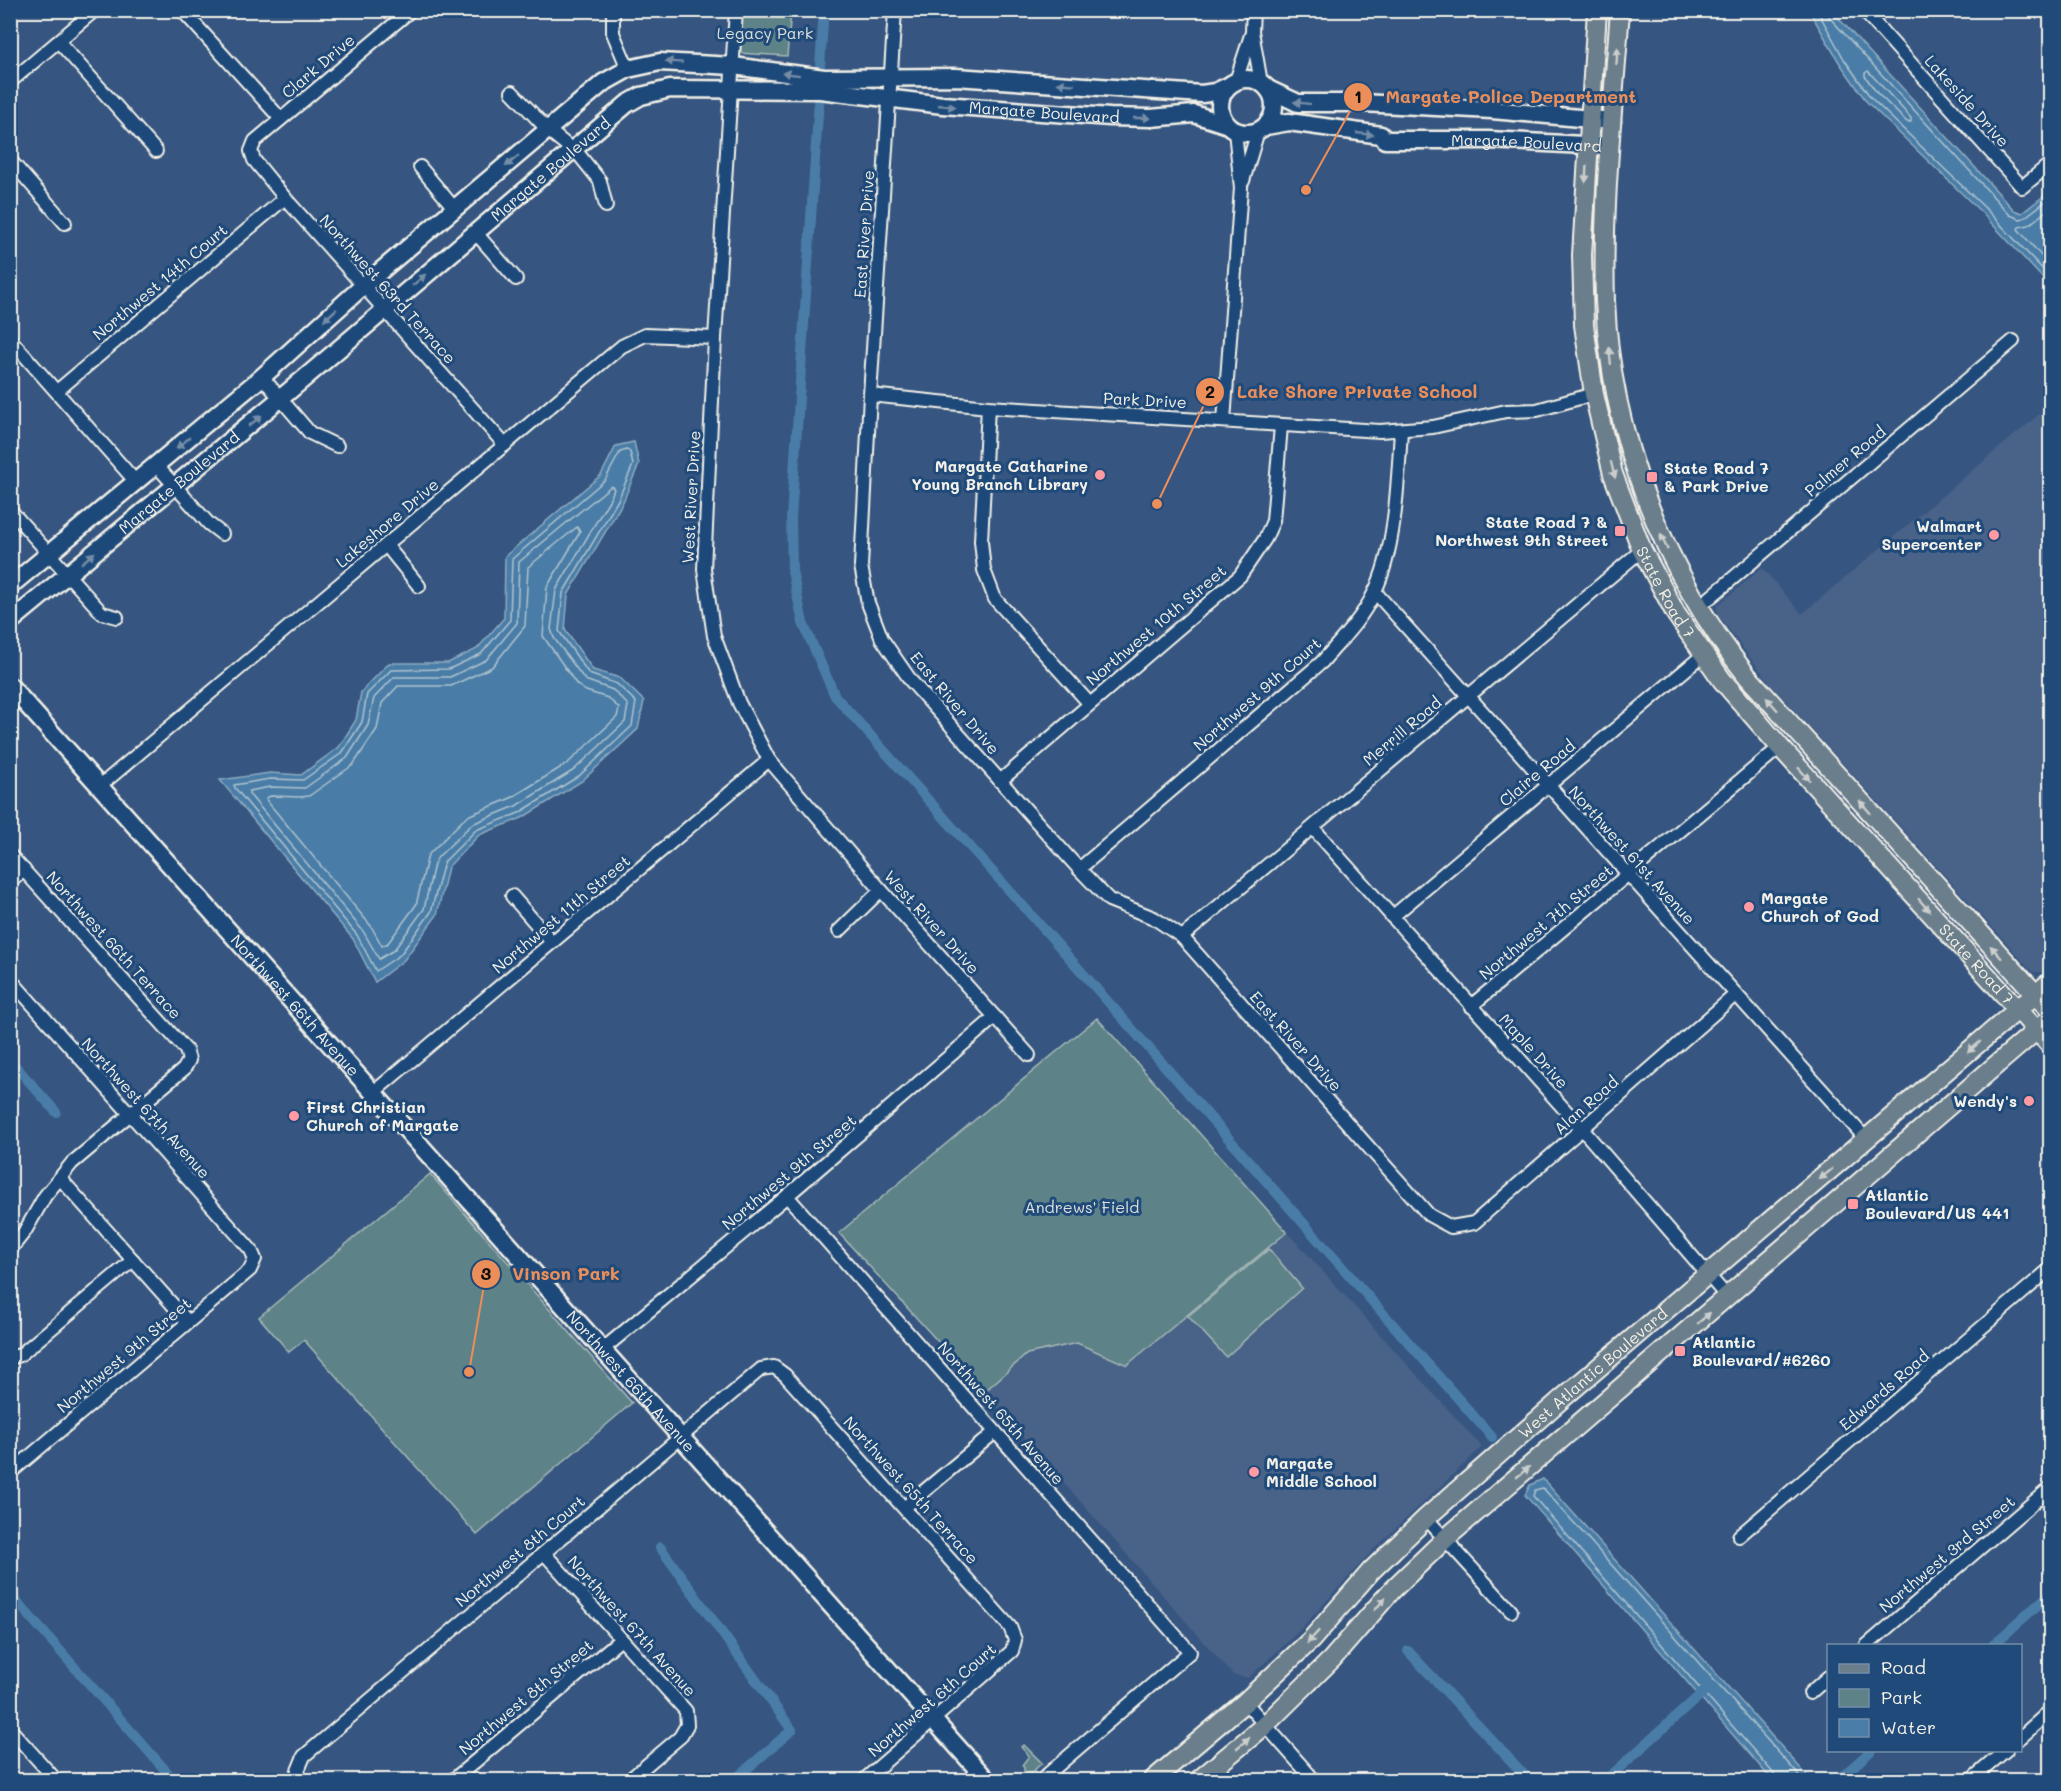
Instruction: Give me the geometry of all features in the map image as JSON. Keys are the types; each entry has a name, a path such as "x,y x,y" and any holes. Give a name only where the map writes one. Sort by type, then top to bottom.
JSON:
{"main road":[{"name":"State Road 7","path":"1597,10 1589,120 1582,292 1594,394 1613,474 1642,550 1676,614 1703,655 1751,715 2018,1009 2044,1024 2050,1045"},
{"name":"State Road 7","path":"1620,10 1605,244 1605,302 1611,364 1627,444 1657,527 1699,607 1742,669 2050,1010"},
{"path":"1594,394 1608,405 1617,438 1627,444"},
{"path":"1659,583 1681,603 1699,607"},
{"path":"1751,715 1784,732 1801,736"},
{"path":"1780,747 1801,751 1825,763"},
{"name":"West Atlantic Boulevard","path":"1153,1780 1245,1702 1311,1640 1371,1571 1426,1518 2050,982"},
{"name":"West Atlantic Boulevard","path":"1198,1780 1265,1725 1332,1659 1392,1590 1445,1539 2044,1024"}],"street":[{"path":"10,82 95,10"},
{"path":"182,10 281,119"},
{"name":"Clark Drive","path":"251,151 255,141 411,10"},
{"name":"West River Drive","path":"735,10 715,338 704,569 714,636 739,703 769,760 881,890 1029,1055"},
{"name":"East River Drive","path":"895,10 861,566 868,603 882,639 911,681 1079,869 1109,900 1154,918 1182,937 1430,1215 1451,1227"},
{"path":"1253,10 1252,31 1264,86"},
{"name":"Lakeside Drive","path":"1863,10 2022,187 2050,164"},
{"path":"614,13 613,33 628,69"},
{"path":"1224,421 1241,188 1230,127 1219,109 1220,100 1232,84 1252,31"},
{"path":"59,42 156,151"},
{"name":"Margate Boulevard","path":"10,586 262,377 363,286 603,83 628,69 660,62 733,66 824,78 956,77 1202,94 1215,92 1232,84"},
{"path":"1232,84 1244,79 1264,86 1272,95 1274,108 1270,120 1262,129 1241,188"},
{"name":"Margate Boulevard","path":"1264,86 1298,104 1353,102 1502,111 1612,121"},
{"name":"Margate Boulevard","path":"10,622 176,487 627,104 641,96 670,89 820,90 978,109 1133,118 1194,114 1230,127"},
{"path":"513,92 548,130 580,156 600,181 606,206"},
{"path":"1489,140 1505,134 1512,128 1511,119 1502,111"},
{"name":"Margate Boulevard","path":"1262,129 1288,122 1381,135 1385,140 1489,140 1610,147"},
{"path":"1230,127 1242,133 1262,129"},
{"name":"Northwest 63rd Terrace","path":"251,151 254,160 285,198 505,445"},
{"path":"10,160 65,223"},
{"path":"420,167 455,209"},
{"name":"Northwest 14th Court","path":"57,391 285,198"},
{"path":"475,232 516,279"},
{"name":"Lakeshore Drive","path":"100,786 622,346 645,335 715,338"},
{"path":"10,339 136,482"},
{"name":"Palmer Road","path":"1699,607 2013,340"},
{"path":"262,377 310,433 337,446"},
{"name":"Park Drive","path":"870,395 988,407 1281,426 1401,430 1433,427 1506,411 1537,410 1594,394"},
{"path":"988,407 981,541 984,570 995,599 1089,704"},
{"name":"Northwest 10th Street","path":"1000,781 1240,576 1265,539 1273,521 1281,426"},
{"name":"Northwest 9th Court","path":"1079,869 1322,662 1350,631 1375,592 1386,556 1395,507 1401,430"},
{"path":"156,465 209,524 222,534"},
{"path":"10,510 102,613 117,617"},
{"path":"386,545 419,585"},
{"name":"Merrill Road","path":"1182,937 1642,550"},
{"name":"Northwest 61st Avenue","path":"1375,592 1866,1139"},
{"name":"Claire Road","path":"1392,917 1703,655"},
{"name":"Northwest 66th Avenue","path":"10,686 987,1780"},
{"name":"Northwest 7th Street","path":"1471,1006 1780,747"},
{"name":"Northwest 11th Street","path":"374,1092 769,760"},
{"name":"Maple Drive","path":"1313,828 1583,1130 1728,1298"},
{"name":"Northwest 66th Terrace","path":"10,855 186,1050 189,1060 184,1069 129,1114"},
{"path":"10,882 24,870"},
{"path":"839,931 881,890"},
{"path":"512,896 552,942"},
{"name":"Northwest 67th Avenue","path":"10,979 251,1250 255,1259"},
{"name":"Alan Road","path":"1451,1227 1474,1223 1735,995"},
{"name":"Northwest 9th Street","path":"602,1350 787,1196 995,1017"},
{"path":"12,1246 25,1231 45,1196 72,1163 129,1114"},
{"path":"60,1178 188,1322"},
{"name":"Northwest 65th Avenue","path":"787,1196 1190,1652 1041,1780"},
{"name":"Northwest 9th Street","path":"10,1473 250,1270 255,1259"},
{"path":"10,1358 20,1355 133,1260"},
{"name":"Edwards Road","path":"1739,1536 2050,1269"},
{"name":"Northwest 8th Court","path":"298,1777 304,1756 761,1369 774,1367"},
{"name":"Northwest 65th Terrace","path":"774,1367 785,1375 905,1507 1010,1627 1015,1640"},
{"path":"905,1507 995,1432"},
{"name":"Northwest 3rd Street","path":"1868,1644 2050,1488"},
{"path":"1426,1518 1511,1611"},
{"name":"Northwest 67th Avenue","path":"544,1553 686,1711 687,1725 680,1737 629,1780"},
{"name":"Northwest 8th Street","path":"453,1780 621,1639"},
{"name":"Northwest 6th Court","path":"864,1780 1012,1652 1015,1640"},
{"path":"1810,1693 1827,1678"},
{"path":"1245,1702 1314,1780"},
{"path":"2022,1736 2050,1711"},
{"path":"11,1729 56,1780"},
{"path":"1971,1780 2004,1752"}],"shaded area":[{"path":"2049,406 2050,966 2042,972 2033,972 1771,685 1718,615 1717,610 1718,605 1762,568 1802,614"},
{"name":"Margate Middle School","path":"1287,1232 1482,1447 1373,1550 1296,1634 1248,1678 1233,1675 984,1392 1027,1354 1077,1343 1127,1365"}],"green space":[{"name":"Legacy Park","path":"741,11 791,11 787,56 738,53"},
{"name":"Andrews' Field","path":"1097,1018 1287,1232 1127,1365 1077,1343 1027,1354 984,1392 839,1233"},
{"path":"430,1174 632,1403 477,1535 304,1340 289,1352 259,1317"},
{"path":"1269,1249 1302,1288 1226,1357 1188,1316"},
{"path":"1024,1745 1042,1763 1024,1779 1022,1765 1029,1756 1021,1747"}],"water":[{"path":"1832,11 2014,210 2022,213 2050,191 2050,286 1981,212 1867,102 1839,62 1810,12"},
{"path":"634,442 639,464 623,502 568,595 565,630 593,670 620,678 644,701 638,729 582,781 522,818 479,835 448,867 437,915 404,960 375,982 353,939 220,780 270,773 301,775 339,747 356,720 361,692 389,663 448,663 477,649 504,618 505,556 601,475 616,446"},
{"path":"1543,1479 1811,1780 1772,1780 1525,1495 1530,1485"}],"waterway":[{"path":"820,66 824,10"},
{"path":"819,99 791,518 792,571 803,623 835,696 1492,1437"},
{"path":"10,1060 56,1112"},
{"path":"660,1547 792,1730 734,1780"},
{"path":"10,1594 174,1780"},
{"path":"1994,1644 2050,1594"},
{"path":"1408,1651 1529,1780"},
{"path":"1606,1780 1708,1688"},
{"path":"1838,1780 1870,1752"}],"place":[{"name":"Margate Police Department","path":"1306,190"},
{"name":"Margate Catharine Young Branch Library","path":"1100,475"},
{"name":"State Road 7 & Park Drive","path":"1652,477"},
{"name":"Lake Shore Private School","path":"1157,504"},
{"name":"State Road 7 & Northwest 9th Street","path":"1620,531"},
{"name":"Walmart Supercenter","path":"1994,535"},
{"name":"Margate Church of God","path":"1749,907"},
{"name":"Wendy's","path":"2029,1101"},
{"name":"First Christian Church of Margate","path":"294,1116"},
{"name":"Atlantic Boulevard/US 441","path":"1853,1204"},
{"name":"Atlantic Boulevard/#6260","path":"1680,1351"},
{"name":"Vinson Park","path":"469,1372"},
{"name":"Margate Middle School","path":"1254,1472"}]}
